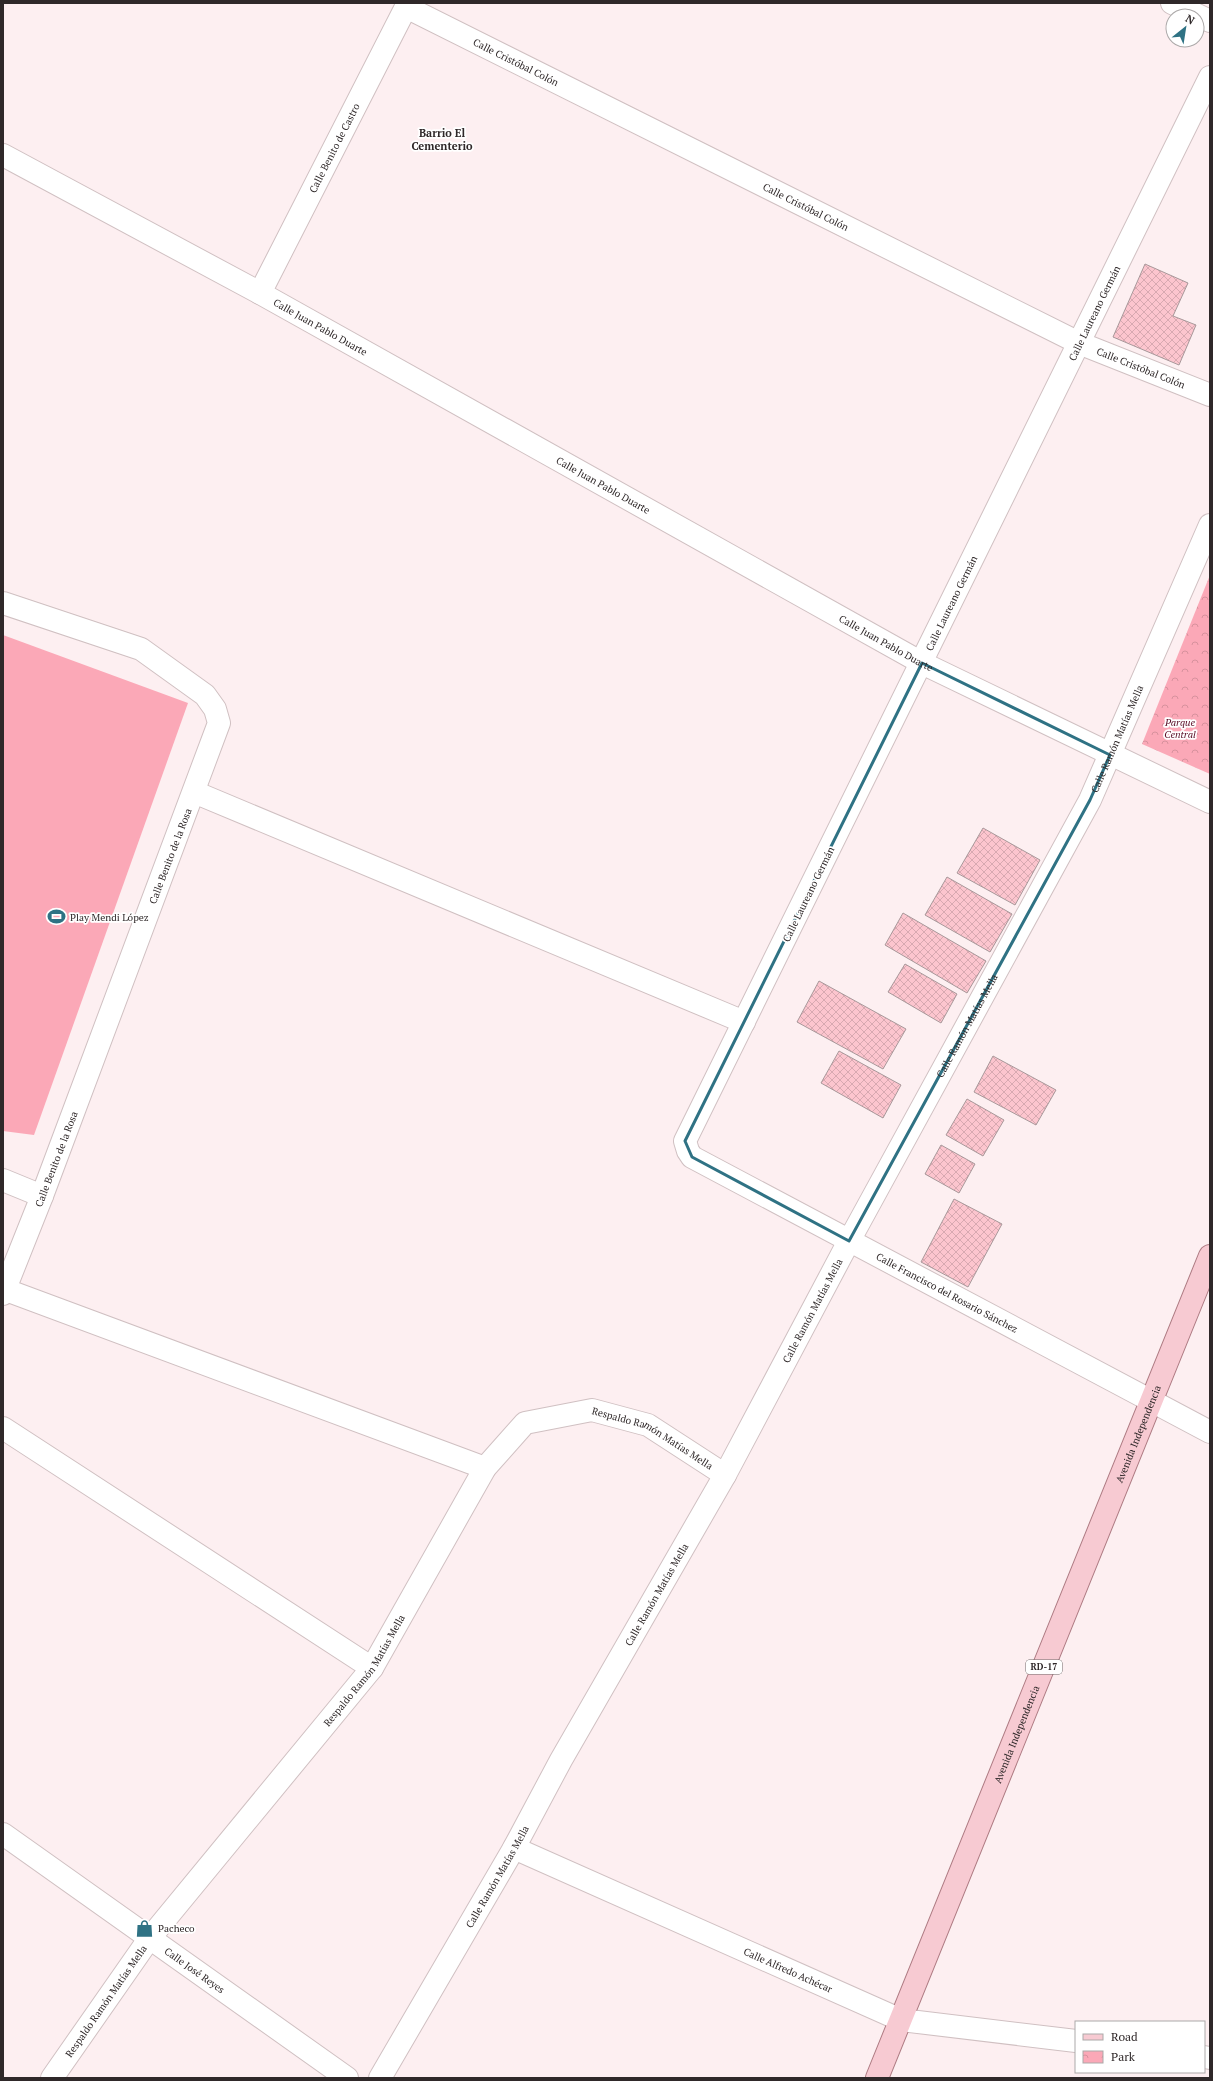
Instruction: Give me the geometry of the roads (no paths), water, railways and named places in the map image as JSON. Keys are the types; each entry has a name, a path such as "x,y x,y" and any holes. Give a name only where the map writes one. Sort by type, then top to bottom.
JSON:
{"main road":[{"name":"Avenida Independencia","path":"877,2078 1210,1256"}],"street":[{"path":"1172,3 1210,21"},
{"name":"Calle Benito de Castro","path":"260,293 407,5"},
{"name":"Calle Cristóbal Colón","path":"407,5 1079,344 1210,395"},
{"name":"Calle Laureano Germán","path":"688,1151 685,1141 1210,77"},
{"name":"Calle Juan Pablo Duarte","path":"3,155 260,293 922,663 1210,802"},
{"name":"Calle Ramón Matías Mella","path":"380,2078 514,1848 561,1760 726,1475 849,1241 1090,800 1210,524"},
{"name":"Calle Benito de la Rosa","path":"3,603 141,649 206,696 215,709 219,723 42,1196 4,1292"},
{"path":"194,792 744,1022"},
{"name":"Calle Francisco del Rosario Sánchez","path":"688,1151 692,1157 1210,1432"},
{"path":"3,1180 42,1196"},
{"path":"4,1292 486,1468"},
{"name":"Respaldo Ramón Matías Mella","path":"52,2078 149,1939 372,1668 486,1468 525,1423 592,1410 648,1425 726,1475"},
{"path":"3,1428 372,1668"},
{"name":"Calle José Reyes","path":"3,1834 347,2078"},
{"name":"Calle Alfredo Achécar","path":"514,1848 901,2020 1075,2041"}],"place":[{"name":"Play Mendi López","path":"57,917"},
{"name":"Pacheco","path":"145,1928"}],"district":[{"name":"Barrio El Cementerio","path":"442,139"}],"park label":[{"name":"Parque Central","path":"1180,728"}]}
